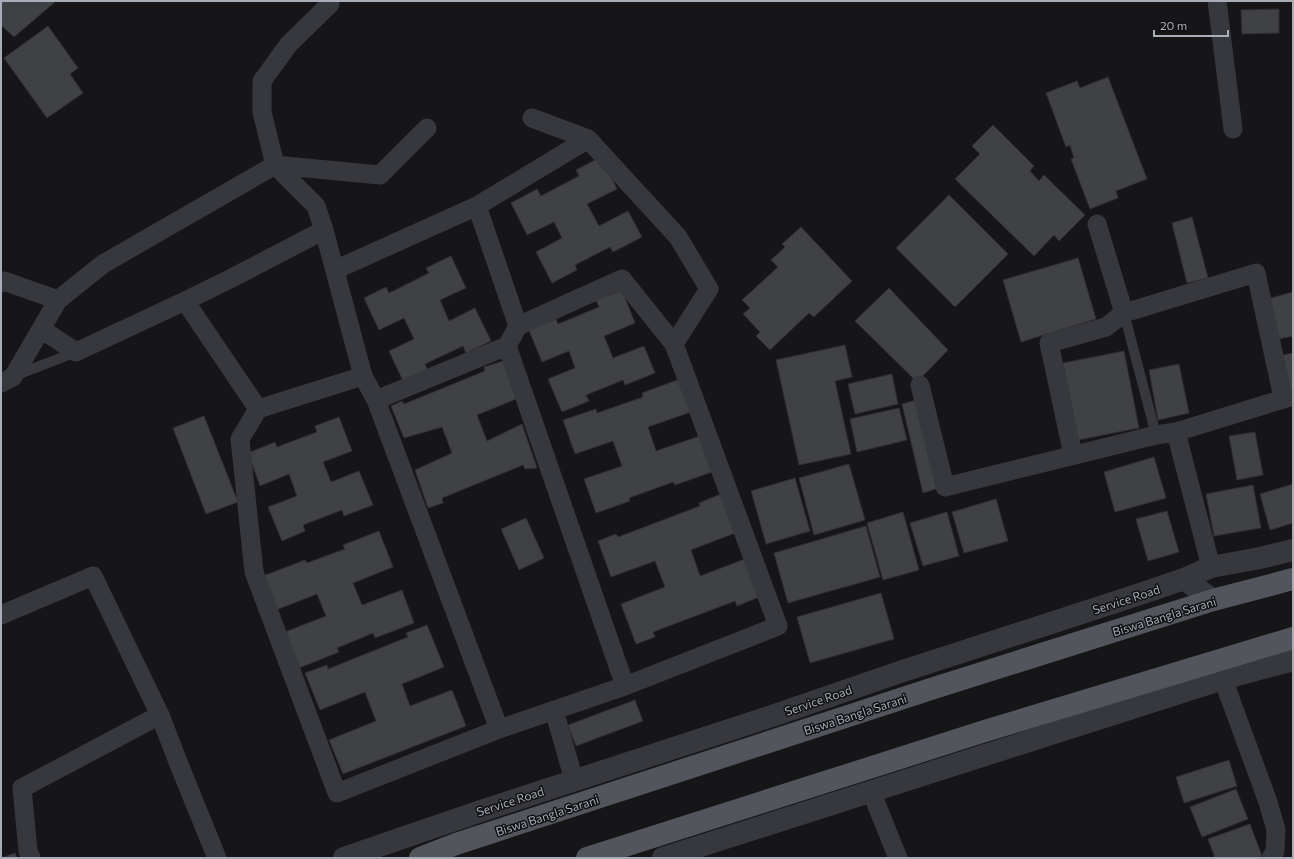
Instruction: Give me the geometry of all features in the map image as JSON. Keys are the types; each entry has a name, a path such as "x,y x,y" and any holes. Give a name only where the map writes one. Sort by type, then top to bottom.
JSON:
{"main road":[{"name":"Biswa Bangla Sarani","path":"420,858 456,844 927,691 1213,600 1293,579"},
{"path":"587,858 988,730 1293,638"}],"street":[{"path":"1217,1 1233,129"},
{"path":"330,4 289,44 262,81 262,112 275,165 316,206 324,230 363,376 376,400 499,729"},
{"path":"532,118 588,139 678,237 709,289 674,344"},
{"path":"7,380 41,329 58,300 103,264 275,165 380,175 427,128"},
{"path":"335,270 477,206 588,139"},
{"path":"477,206 518,326"},
{"path":"1096,224 1124,313"},
{"path":"41,329 76,352 230,279 324,230"},
{"path":"920,385 945,487 1156,435 1176,432 1288,397 1256,273 1124,313 1106,327 1049,343 1073,455"},
{"path":"363,376 258,409 240,439 254,572 337,793 499,729 625,686 778,626 674,344 622,279 518,326 507,346 376,400"},
{"path":"1,283 4,282 58,300"},
{"path":"185,301 258,409"},
{"path":"507,346 625,686"},
{"path":"1176,432 1211,567"},
{"name":"Service Road","path":"344,858 574,780 1184,579 1211,567 1293,550"},
{"path":"1,615 94,576 160,715 217,858"},
{"path":"1184,579 1213,600"},
{"path":"663,858 1223,679 1293,660"},
{"path":"1223,679 1268,802 1276,830 1275,852 1271,858"},
{"path":"554,710 574,780"},
{"path":"31,858 28,851 22,788 160,715"},
{"path":"871,791 898,858"}],"lane":[{"path":"1124,313 1156,435"},
{"path":"7,380 76,352"}],"building":[{"path":"1,1 56,1 14,37 1,25"},
{"path":"1279,9 1279,33 1242,34 1241,10"},
{"path":"48,26 78,68 70,74 83,93 47,118 4,58"},
{"path":"1108,77 1147,179 1116,191 1118,198 1090,209 1071,159 1074,158 1070,145 1066,147 1046,93 1077,81 1080,88"},
{"path":"993,125 1034,166 1030,171 1039,181 1044,175 1085,215 1059,241 1054,235 1034,256 955,179 980,154 972,146"},
{"path":"601,157 617,189 587,204 599,226 628,211 642,237 613,252 610,247 575,265 577,270 552,283 536,252 562,238 554,222 527,235 511,203 537,189 541,196 579,176 576,170"},
{"path":"949,195 1008,254 955,307 896,248"},
{"path":"1192,217 1208,278 1187,283 1172,223"},
{"path":"801,227 852,281 814,317 809,313 770,350 756,336 760,332 743,314 750,308 742,300 778,267 771,260 785,247 782,244"},
{"path":"451,256 466,288 440,300 449,321 475,308 491,341 466,353 463,346 425,364 428,371 404,383 389,351 414,339 404,318 379,330 364,298 386,287 389,293 429,273 426,268"},
{"path":"1078,258 1096,319 1021,342 1003,280"},
{"path":"889,288 948,350 917,382 855,321"},
{"path":"622,290 635,323 604,336 613,358 644,346 655,373 625,385 623,380 586,395 589,401 562,412 548,379 575,368 569,351 542,362 528,328 555,317 558,324 599,307 596,300"},
{"path":"1293,292 1293,336 1274,340 1264,300"},
{"path":"845,345 852,377 835,381 851,454 799,465 776,360"},
{"path":"1124,351 1139,428 1078,440 1063,363"},
{"path":"1293,353 1293,391 1287,393 1279,356"},
{"path":"503,361 516,399 477,415 487,441 522,424 537,468 525,469 523,465 442,498 443,503 428,508 415,470 452,453 442,427 404,438 391,406 402,401 404,404 485,371 484,367"},
{"path":"1179,364 1189,413 1158,420 1149,370"},
{"path":"892,374 898,404 855,414 848,384"},
{"path":"680,379 691,412 648,427 656,451 700,436 712,472 675,485 673,482 629,498 630,501 596,513 584,479 622,466 613,441 575,454 563,420 596,409 597,413 643,397 642,393"},
{"path":"916,400 939,488 923,493 902,404"},
{"path":"899,408 907,440 857,452 850,419"},
{"path":"204,416 238,502 206,514 173,428"},
{"path":"339,417 352,451 323,462 331,482 359,471 373,505 344,516 342,510 303,525 305,531 282,541 268,507 297,496 289,474 260,486 248,453 275,442 277,447 317,432 315,426"},
{"path":"1255,432 1263,475 1237,480 1229,436"},
{"path":"1154,457 1166,498 1115,512 1104,472"},
{"path":"849,464 865,520 814,535 799,478"},
{"path":"795,478 810,531 766,544 751,491"},
{"path":"1293,484 1293,523 1270,530 1260,494"},
{"path":"1253,485 1261,528 1214,536 1206,494"},
{"path":"721,494 735,533 691,550 700,576 745,559 759,597 737,606 735,601 653,632 655,637 636,644 621,604 665,587 655,561 611,577 598,541 616,534 618,537 700,506 699,503"},
{"path":"996,499 1008,541 964,553 952,512"},
{"path":"1167,511 1179,552 1148,561 1136,519"},
{"path":"903,512 919,570 883,580 867,523"},
{"path":"947,512 959,556 923,566 910,523"},
{"path":"526,518 544,558 519,570 501,529"},
{"path":"866,526 880,577 788,603 774,553"},
{"path":"379,531 393,567 353,583 362,605 402,590 414,623 375,638 373,633 337,648 339,652 299,668 285,632 326,616 317,594 276,610 263,576 305,560 307,563 345,549 343,545"},
{"path":"881,593 894,639 810,663 797,617"},
{"path":"427,625 444,667 402,684 410,706 452,690 466,726 343,774 329,740 376,721 365,692 320,710 305,673 327,665 328,669 408,637 406,633"},
{"path":"635,700 643,721 576,746 568,725"},
{"path":"1229,760 1237,786 1184,803 1176,777"},
{"path":"1236,789 1248,819 1202,837 1190,807"},
{"path":"1250,824 1262,856 1257,858 1215,858 1208,839"},
{"path":"15,853 17,858 1,858"}]}
